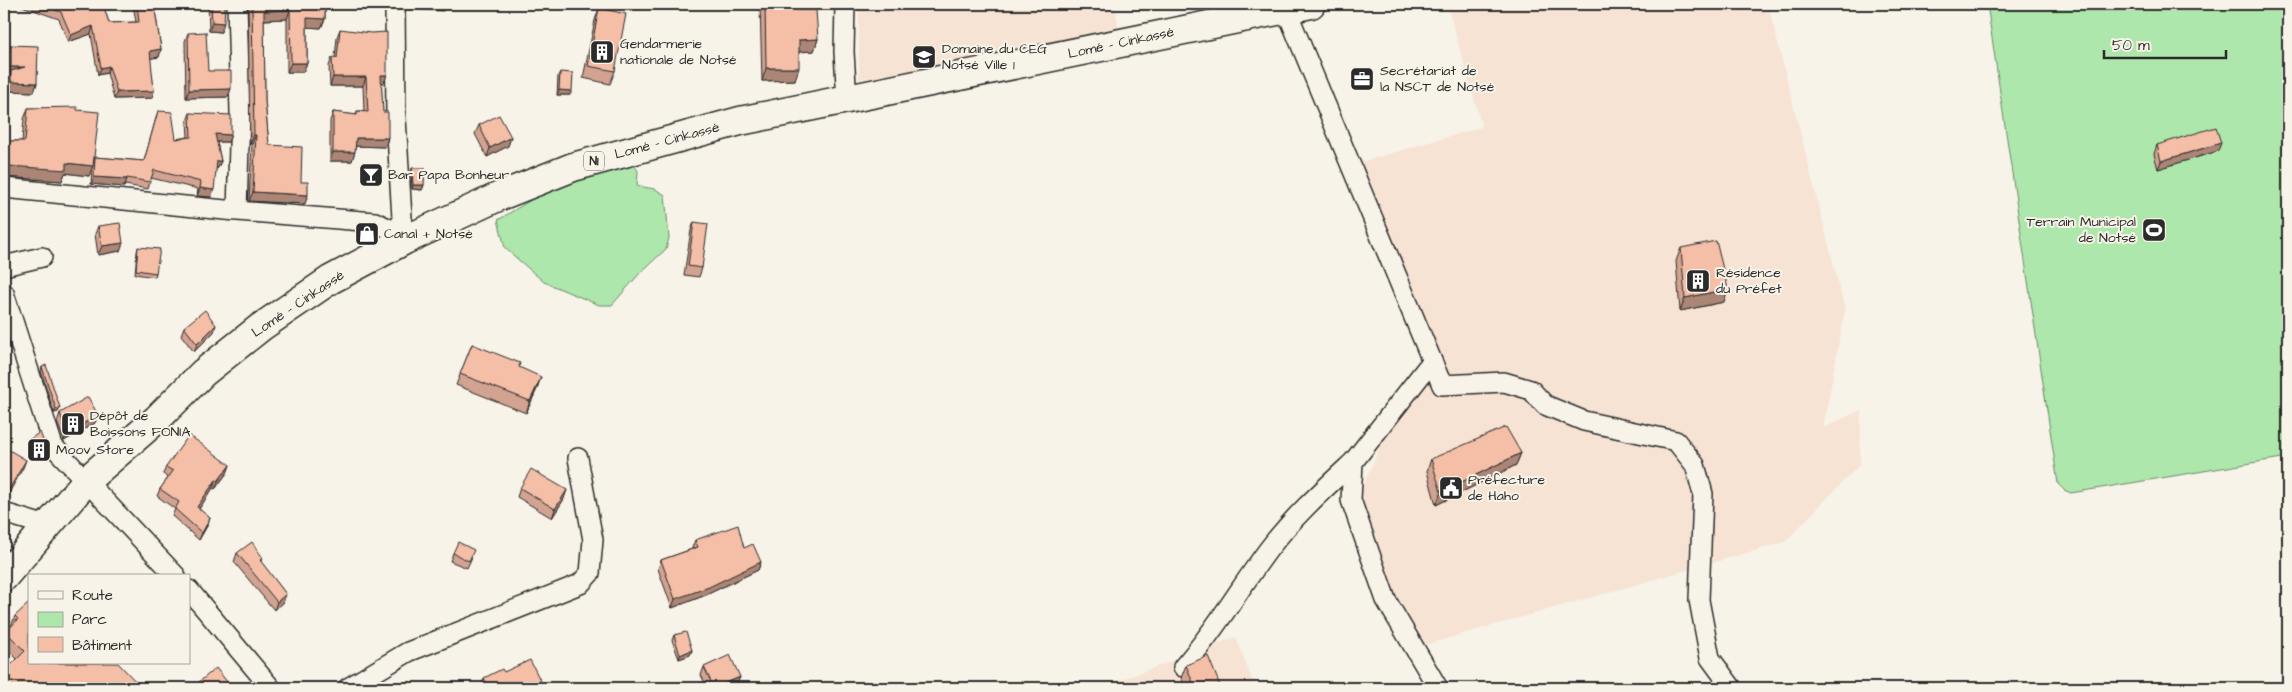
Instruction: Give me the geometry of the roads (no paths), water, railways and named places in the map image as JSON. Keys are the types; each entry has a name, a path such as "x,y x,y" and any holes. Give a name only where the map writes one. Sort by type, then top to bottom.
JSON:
{"highway":[{"name":"Lomé - Cinkassé","path":"4,577 87,480 157,418 203,373 261,327 330,280 404,237 573,167 740,121 1299,6"}],"street":[{"path":"237,4 240,113 237,210"},
{"path":"395,4 396,118 404,237"},
{"path":"845,4 844,52 847,100"},
{"path":"1299,6 1442,385 1504,382 1531,390 1545,405 1584,420 1676,441 1696,465 1703,494 1699,600 1710,658 1732,688"},
{"path":"4,188 375,222 404,237"},
{"path":"4,266 42,257"},
{"path":"4,293 53,446 174,574"},
{"path":"1183,667 1203,645 1269,549 1311,501 1354,462 1432,361"},
{"path":"348,688 408,652 580,584 590,573 593,540 578,458"},
{"path":"1354,462 1351,500 1386,600 1438,688"},
{"path":"4,513 47,526"},
{"path":"190,591 271,688"}],"place":[{"name":"Gendarmerie nationale de Notsé","path":"602,52"},
{"name":"Domaine du CEG Notsé Ville 1","path":"924,57"},
{"name":"Secrétariat de la NSCT de Notsé","path":"1362,79"},
{"name":"Bar Papa Bonheur","path":"371,175"},
{"name":"Terrain Municipal de Notsé","path":"2154,230"},
{"name":"Canal + Notsè","path":"367,234"},
{"name":"Résidence du Préfet","path":"1698,281"},
{"name":"Dépôt de Boissons FONIA","path":"73,424"},
{"name":"Moov Store","path":"39,450"},
{"name":"Préfecture de Haho","path":"1451,488"}]}
